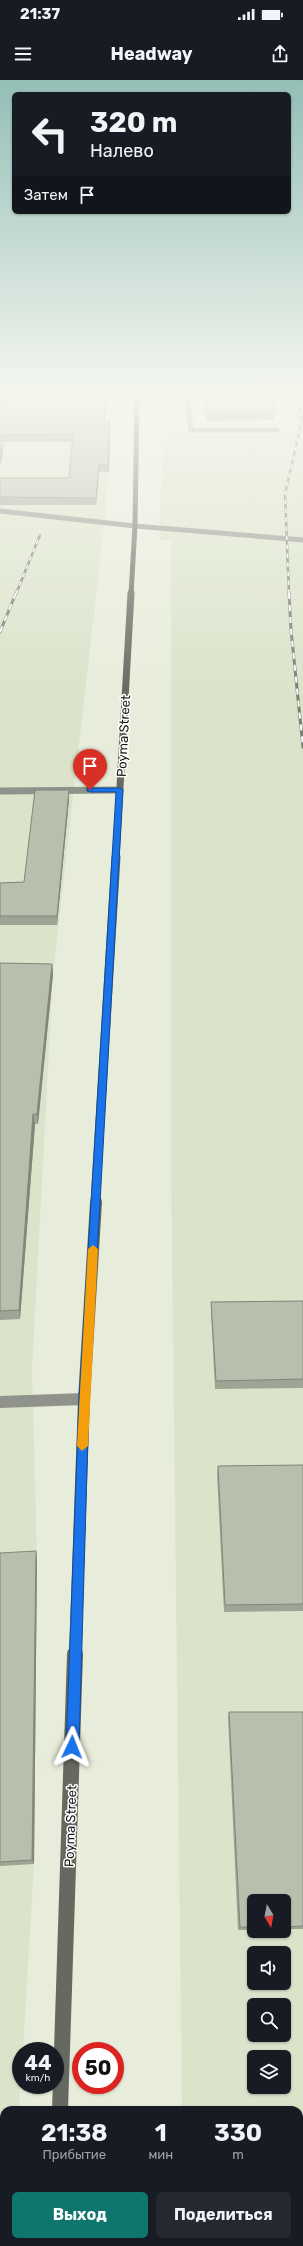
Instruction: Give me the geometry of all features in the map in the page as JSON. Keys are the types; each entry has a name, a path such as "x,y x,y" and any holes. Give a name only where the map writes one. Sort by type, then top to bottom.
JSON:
{"main road":[{"name":"Poyma Street","path":"60,2106 84,1400 135,526 135,493"}],"street":[{"path":"0,511 135,526 303,540"},
{"path":"0,791 120,790"},
{"path":"0,1402 84,1400"}],"shaded area":[{"path":"0,493 107,493 53,974 32,1369 37,1558 34,1864 24,2042 12,2042 12,2094 20,2094 19,2106 0,2106"},
{"path":"161,493 303,493 303,2106 182,2106 171,1161 171,540 159,540"}],"building":[{"path":"0,493 96,493 96,498 0,497"},
{"path":"35,790 69,790 57,916 0,916 0,883 24,882"},
{"path":"0,963 52,964 37,1114 33,1114 19,1310 0,1311"},
{"path":"303,1301 303,1379 216,1381 211,1302"},
{"path":"303,1465 303,1604 225,1605 218,1466"},
{"path":"36,1551 32,1860 0,1862 0,1553"},
{"path":"229,1712 303,1712 303,1926 291,1927 291,1894 247,1894 247,1927 240,1927"}],"railway":[{"path":"285,493 289,594"},
{"path":"16,594 40,535"},
{"path":"0,632 16,593"},
{"path":"289,593 291,630 303,747"}],"slow traffic":[{"path":"82,1446 93,1249"}],"route":[{"path":"72,1747 84,1400 120,790 90,790"}]}
